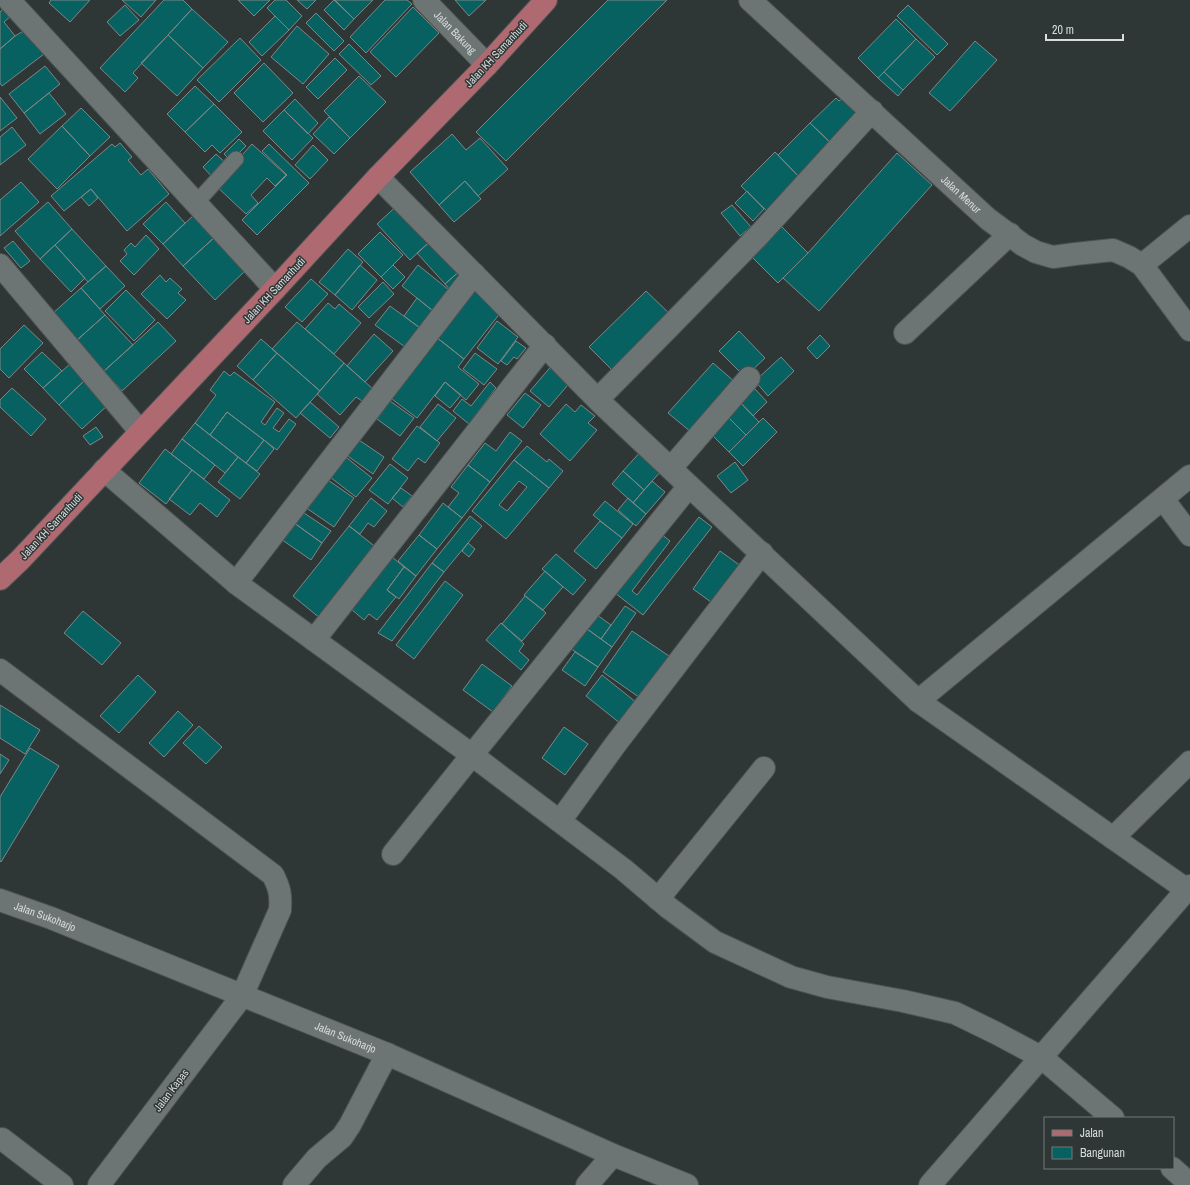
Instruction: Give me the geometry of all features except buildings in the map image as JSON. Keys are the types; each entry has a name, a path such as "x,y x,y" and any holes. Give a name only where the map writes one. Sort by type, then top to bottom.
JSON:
{"main road":[{"name":"Jalan KH Samanhudi","path":"0,579 20,560 140,431 276,289 378,177 487,65 546,0"}],"street":[{"path":"9,0 276,289"},
{"name":"Jalan Bakung","path":"424,0 487,65"},
{"name":"Jalan Menur","path":"750,0 988,219 1023,245 1036,252 1053,257 1113,250 1129,257 1142,265 1190,330"},
{"path":"598,399 758,236 872,111"},
{"path":"378,177 598,399 918,700 1113,838 1189,889 1041,1056 930,1185"},
{"path":"1142,265 1190,226"},
{"path":"905,333 1010,234"},
{"path":"0,265 140,431"},
{"path":"236,583 474,274"},
{"path":"314,640 545,345"},
{"path":"671,468 749,378"},
{"path":"104,470 236,583 472,755 560,821 715,942 791,976 827,987 903,1001 955,1013 1041,1056 1112,1117"},
{"path":"918,700 1190,476"},
{"path":"393,854 689,486"},
{"path":"1162,499 1190,535"},
{"path":"560,821 615,745 762,553"},
{"name":"Jalan Kapas","path":"0,670 273,875 279,887 281,896 280,910 242,996 99,1185"},
{"path":"1113,838 1190,762"},
{"path":"658,899 764,768"},
{"name":"Jalan Sukoharjo","path":"0,900 51,918 387,1054 613,1155 687,1185"},
{"path":"294,1185 317,1158 342,1137 350,1125 387,1054"},
{"path":"2,1139 62,1185"},
{"path":"588,1185 613,1155"},
{"path":"1173,1169 1190,1184"}],"lane":[{"path":"196,203 236,159"}]}
